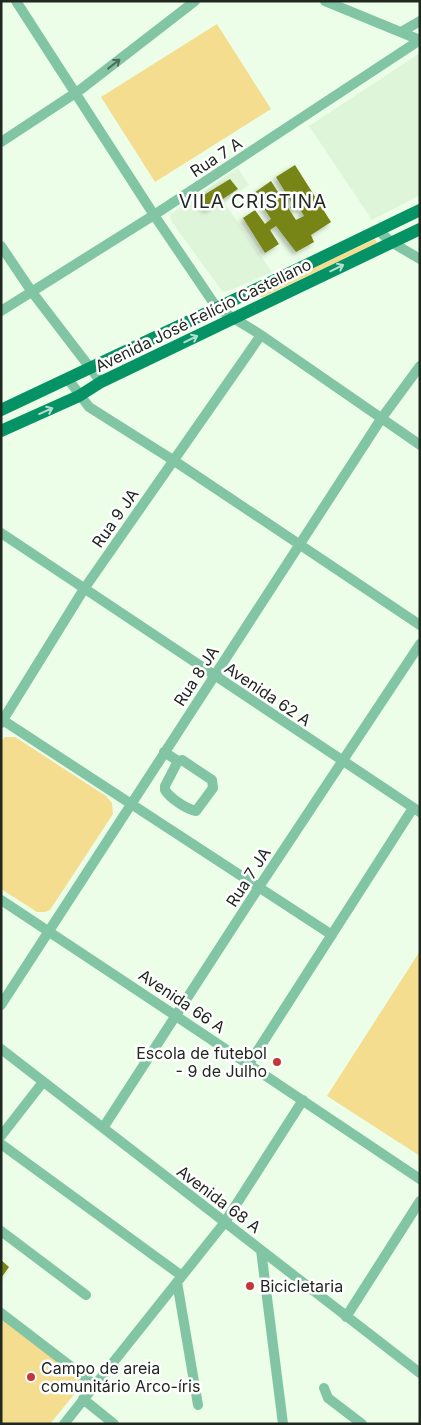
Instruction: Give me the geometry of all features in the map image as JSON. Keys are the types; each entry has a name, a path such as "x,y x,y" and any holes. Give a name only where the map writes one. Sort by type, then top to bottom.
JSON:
{"main road":[{"name":"Avenida José Felício Castellano","path":"1,410 68,380 90,367 420,210"},
{"name":"Avenida José Felício Castellano","path":"1,431 79,396 101,382 420,229"}],"street":[{"path":"16,1 154,215 217,308 261,335 420,445"},
{"path":"1,142 75,93 195,1"},
{"path":"325,1 420,40"},
{"path":"401,32 420,21"},
{"name":"Rua 7 A","path":"1,311 154,215 420,40"},
{"path":"378,230 391,242 420,259"},
{"path":"1,246 32,292 101,382"},
{"name":"Rua 9 JA","path":"2,720 84,589 261,335"},
{"name":"Rua 8 JA","path":"1,1005 380,419 420,366"},
{"path":"68,380 89,407 173,460 420,625"},
{"name":"Avenida 62 A","path":"1,533 416,810"},
{"name":"Rua 7 JA","path":"103,1128 259,887 420,644"},
{"path":"2,720 332,935"},
{"path":"164,752 178,761 182,760 212,780 213,788 196,811 168,794 165,790 165,786 178,761"},
{"path":"249,1064 332,935 416,810"},
{"name":"Avenida 66 A","path":"1,900 420,1179"},
{"name":"Avenida 68 A","path":"1,1049 420,1373"},
{"path":"1,1136 43,1082"},
{"path":"64,1424 225,1222 302,1100"},
{"path":"1,1144 179,1279 198,1405"},
{"path":"346,1317 420,1201"},
{"path":"1,1231 86,1295"},
{"path":"261,1250 284,1424"},
{"path":"1,1314 95,1385"},
{"path":"324,1388 328,1398 362,1424"},
{"path":"83,1399 114,1424"}],"shaded area":[{"path":"217,24 271,109 155,182 101,97"},
{"path":"420,53 420,195 372,220 309,126"},
{"path":"238,168 249,185 224,202 272,272 226,292 222,291 172,222 170,216"},
{"path":"375,239 377,243 260,297 260,293"},
{"path":"5,737 15,737 106,796 112,803 113,814 50,910 45,912 37,912 1,889 1,741"},
{"path":"420,951 420,1156 327,1096"},
{"path":"1,1316 85,1381 50,1424 1,1424"}],"building":[{"path":"295,165 331,222 311,235 314,242 296,252 276,226 270,230 279,244 265,253 243,218 255,210 265,224 271,219 254,193 271,181 296,220 304,216 299,208 293,211 290,207 293,205 276,177"},
{"path":"230,179 238,189 206,210 199,198"},
{"path":"1,1260 9,1267 1,1278"}],"place":[{"name":"Escola de futebol - 9 de Julho","path":"277,1062"},
{"name":"Bicicletaria","path":"250,1286"},
{"name":"Campo de areia comunitário Arco-íris","path":"31,1377"}],"district":[{"name":"VILA CRISTINA","path":"253,201"}]}
